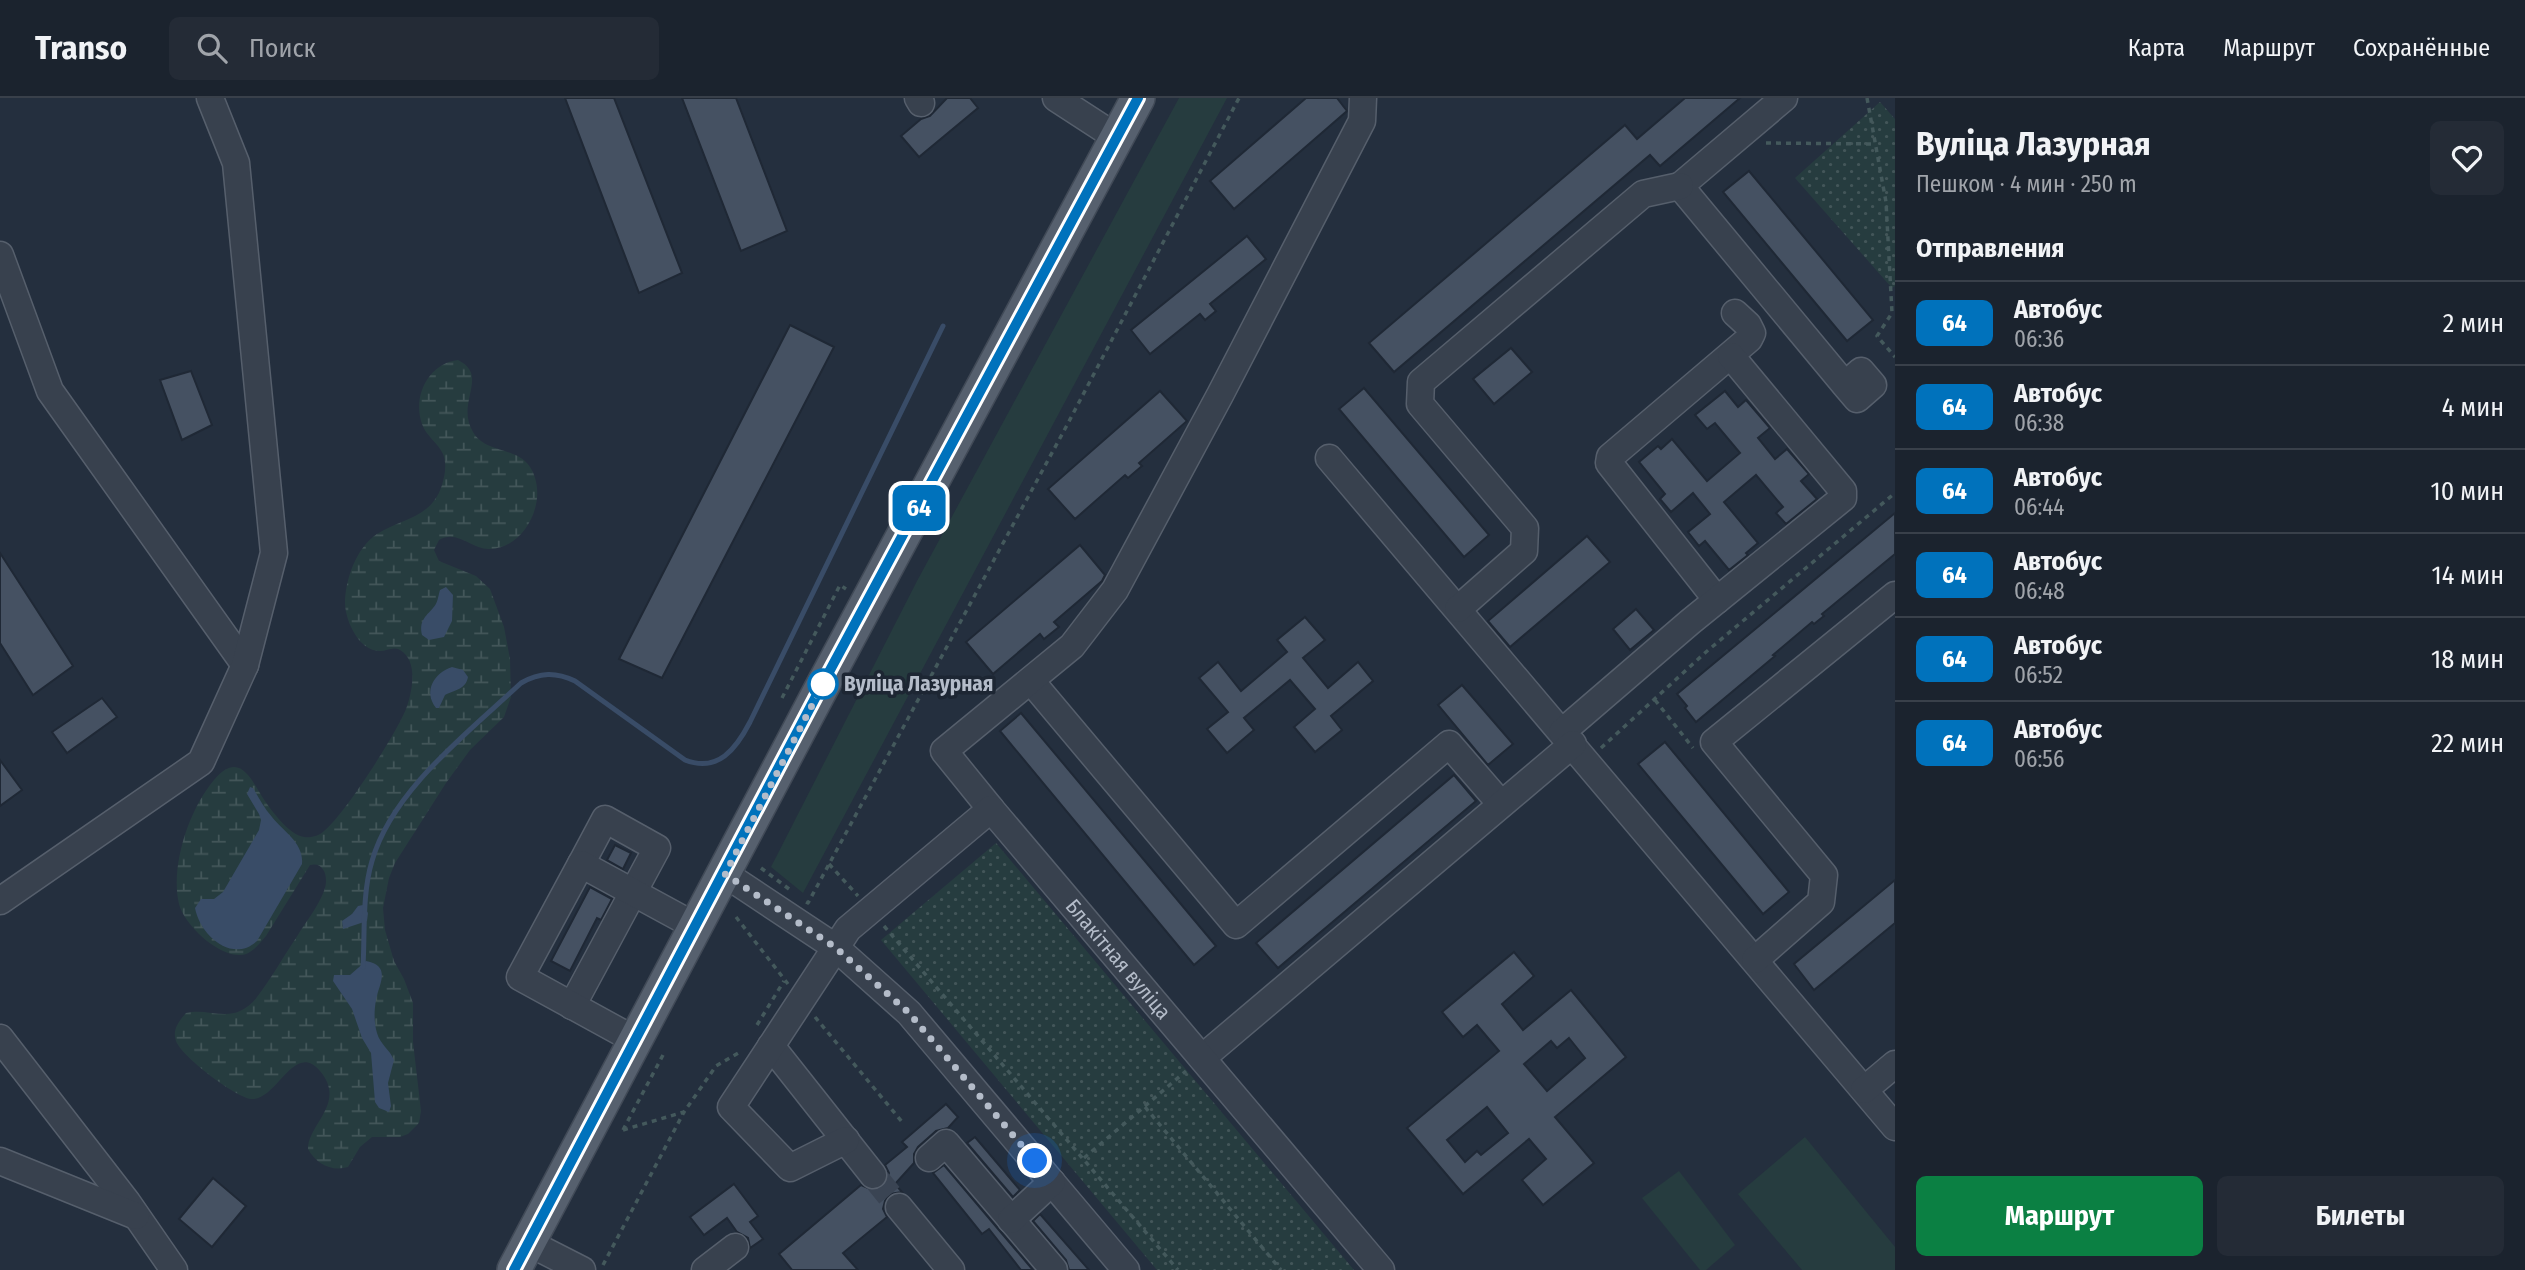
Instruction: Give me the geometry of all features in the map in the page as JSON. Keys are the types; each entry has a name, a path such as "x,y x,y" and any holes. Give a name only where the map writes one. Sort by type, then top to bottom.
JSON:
{"main road":[{"path":"522,1256 649,1048 695,926 1138,98"}],"street":[{"path":"0,901 201,762 245,665 274,553 236,163 210,98"},
{"path":"1056,98 1116,137"},
{"path":"1363,98 1362,121 1220,396 1115,590 1072,646 1031,681 1236,925 1449,744 1501,804"},
{"path":"1458,609 1524,551 1525,528 1420,404 1421,382 1643,194 1680,186 1784,98"},
{"path":"1680,186 1845,385"},
{"path":"0,255 50,391 245,665"},
{"path":"1717,600 1609,463 1610,457 1731,356 1752,333 1748,325 1735,313"},
{"path":"1202,1058 1501,804 1574,746 1717,600 1843,498 1843,491 1731,356"},
{"path":"1329,458 1895,1126"},
{"path":"1755,960 1821,902 1824,875 1714,742 1895,595"},
{"name":"Блакітная вуліца","path":"1031,681 944,751 1381,1270"},
{"path":"846,1140 790,1168 731,1107 757,1040 793,990 835,947 848,929 991,809"},
{"path":"572,1006 657,848 605,819 520,977 572,1006 649,1048"},
{"path":"581,864 695,926"},
{"path":"725,874 835,947 909,1013 1126,1270"},
{"path":"0,1038 138,1216 174,1270"},
{"path":"757,1040 846,1140 873,1175"},
{"path":"1864,1090 1895,1064"},
{"path":"945,1144 1054,1270"},
{"path":"0,1161 138,1216"},
{"path":"1011,1220 1052,1182"},
{"path":"899,1207 951,1270"},
{"path":"705,1270 735,1247"},
{"path":"522,1256 582,1270"}],"path":[{"path":"761,868 808,903 1066,428 1239,98"},
{"path":"1867,98 1886,202 1892,313 1877,336 1895,357"},
{"path":"1732,142 1876,145"},
{"path":"1574,746 1655,700 1706,652 1895,493"},
{"path":"782,698 840,585 854,593"},
{"path":"1655,700 1694,748 1704,750 1714,742"},
{"path":"829,864 1178,1270"},
{"path":"736,917 903,1123"},
{"path":"600,1270 684,1112 716,1066 757,1040 793,990"},
{"path":"649,1048 623,1130 684,1112"},
{"path":"1084,1158 1202,1058"},
{"path":"1145,1107 1281,1270"}],"green space":[{"path":"1179,98 1227,98 803,893 771,867 917,581"},
{"path":"1880,102 1895,119 1895,286 1892,288 1795,178"},
{"path":"458,360 467,366 471,374 468,421 473,432 485,444 524,460 536,479 536,506 524,531 514,540 490,549 458,538 446,537 439,540 434,550 439,561 476,576 490,589 504,627 510,659 511,697 504,717 470,750 446,783 395,863 389,878 383,908 385,930 394,961 413,1003 413,1042 421,1111 419,1123 408,1134 400,1137 372,1137 360,1147 348,1167 336,1168 320,1163 308,1149 330,1093 320,1071 311,1063 294,1067 269,1091 251,1099 222,1084 198,1065 180,1048 175,1037 177,1026 186,1013 234,1013 254,1001 318,903 325,886 326,876 322,868 315,864 310,865 266,936 249,953 241,955 223,951 195,930 179,904 177,873 184,839 197,806 223,771 231,767 243,771 292,832 312,837 320,834 333,822 392,736 410,695 410,662 400,650 373,650 360,641 351,627 346,611 347,585 353,565 370,540 423,511 437,496 444,477 444,458 422,424 419,403 421,392 431,374 448,362"},
{"path":"996,843 1354,1270 1157,1270 881,940"},
{"path":"1805,1137 1895,1247 1895,1270 1802,1270 1738,1194"},
{"path":"1679,1171 1735,1245 1706,1270 1700,1270 1642,1198"}],"water":[{"path":"446,587 453,595 452,621 444,637 429,640 422,635 422,623 436,604 440,590"},
{"path":"452,667 463,670 468,677 467,681 460,689 445,695 439,708 436,708 430,695 432,683"},
{"path":"250,787 269,814 297,844 302,864 257,941 237,949 228,948 210,936 203,928 195,908 201,899 214,899 223,892 259,830 259,814 247,794"},
{"path":"363,905 368,913 367,921 343,929 342,921 358,906"},
{"path":"366,961 379,967 382,976 375,1004 375,1021 378,1037 394,1060 388,1083 391,1106 389,1112 379,1108 375,1102 371,1053 362,1038 352,1009 333,981 334,975 350,975"}],"building":[{"path":"565,98 614,98 682,273 639,293"},
{"path":"682,98 736,98 787,231 741,251"},
{"path":"947,98 970,98 978,108 919,157 901,136 921,119 930,116"},
{"path":"1306,98 1337,98 1347,111 1234,209 1210,181"},
{"path":"1685,98 1740,98 1660,166 1650,155 1394,372 1369,343 1625,125 1637,139"},
{"path":"1749,171 1873,320 1847,341 1723,192"},
{"path":"1247,236 1266,259 1210,304 1216,311 1205,320 1200,314 1150,354 1131,330"},
{"path":"790,325 834,347 662,678 619,659"},
{"path":"1511,348 1532,372 1494,404 1473,379"},
{"path":"191,371 212,425 182,440 160,380"},
{"path":"1364,388 1489,535 1464,557 1339,409"},
{"path":"1160,391 1187,421 1139,463 1142,466 1128,478 1125,475 1075,519 1048,489"},
{"path":"1725,391 1738,407 1746,400 1770,428 1758,438 1775,459 1787,449 1809,474 1801,481 1817,499 1786,524 1776,513 1783,507 1756,475 1724,502 1758,543 1729,570 1705,541 1699,546 1688,532 1710,514 1693,493 1671,512 1660,499 1665,494 1639,462 1658,446 1661,449 1672,439 1707,481 1740,453 1715,423 1707,429 1695,415"},
{"path":"1895,513 1895,554 1696,722 1677,694"},
{"path":"1587,536 1610,562 1510,647 1488,621"},
{"path":"1080,545 1105,575 1102,581 1054,622 1059,627 1044,639 1040,634 993,674 966,642"},
{"path":"0,553 73,666 33,695 0,643"},
{"path":"1636,609 1654,630 1630,650 1613,629"},
{"path":"1305,617 1325,640 1303,658 1328,688 1358,662 1373,681 1331,716 1342,730 1315,752 1294,727 1315,709 1290,680 1244,718 1254,730 1227,753 1207,729 1228,712 1199,678 1218,662 1241,691 1287,652 1277,640"},
{"path":"1462,685 1513,744 1488,765 1438,705"},
{"path":"102,698 117,717 67,753 52,732"},
{"path":"1021,713 1216,946 1194,965 1000,731"},
{"path":"1665,742 1789,892 1763,914 1638,764"},
{"path":"0,760 22,790 0,806"},
{"path":"1454,775 1476,801 1278,968 1256,943"},
{"path":"615,845 631,853 623,869 607,860"},
{"path":"1895,880 1895,923 1814,990 1794,964"},
{"path":"590,887 612,899 601,920 597,918 570,971 551,961"},
{"path":"1514,952 1534,976 1502,1004 1523,1030 1571,990 1626,1057 1555,1117 1594,1163 1543,1205 1522,1180 1546,1159 1529,1139 1463,1194 1407,1128 1499,1051 1477,1025 1463,1037 1442,1012","holes":["1569,1038 1585,1058 1547,1091 1524,1064 1551,1041 1557,1048","1487,1107 1508,1133 1481,1155 1477,1151 1465,1162 1447,1140"]},
{"path":"946,1104 958,1117 948,1128 936,1131 918,1147 914,1154 914,1163 895,1184 902,1192 890,1194 885,1201 883,1209 887,1217 843,1253 858,1270 792,1270 779,1254 861,1185 875,1191 883,1187 889,1173 885,1165 907,1147 902,1142"},
{"path":"975,1137 1020,1190 1013,1197 967,1143"},
{"path":"944,1165 1033,1270 1021,1270 989,1229 982,1234 933,1173"},
{"path":"213,1178 246,1206 212,1247 179,1219"},
{"path":"734,1184 758,1216 750,1222 763,1239 750,1248 748,1238 737,1232 727,1218 704,1235 690,1217"},
{"path":"1040,1214 1089,1270 1069,1270 1066,1260 1033,1221"}],"waterway":[{"path":"363,967 367,887 372,861 382,835 396,810 434,764 521,683 548,674 575,681 685,760 697,763 716,761 732,749 750,722 943,326"}],"tunnel":[{"path":"873,1175 899,1207"}],"bus line":[{"name":"64","path":"514,1270 725,874 822,685 1138,98"}],"place":[{"name":"Вуліца Лазурная","path":"823,684"}],"route":[{"path":"823,684 725,874 835,947 909,1013 1035,1161"}]}
